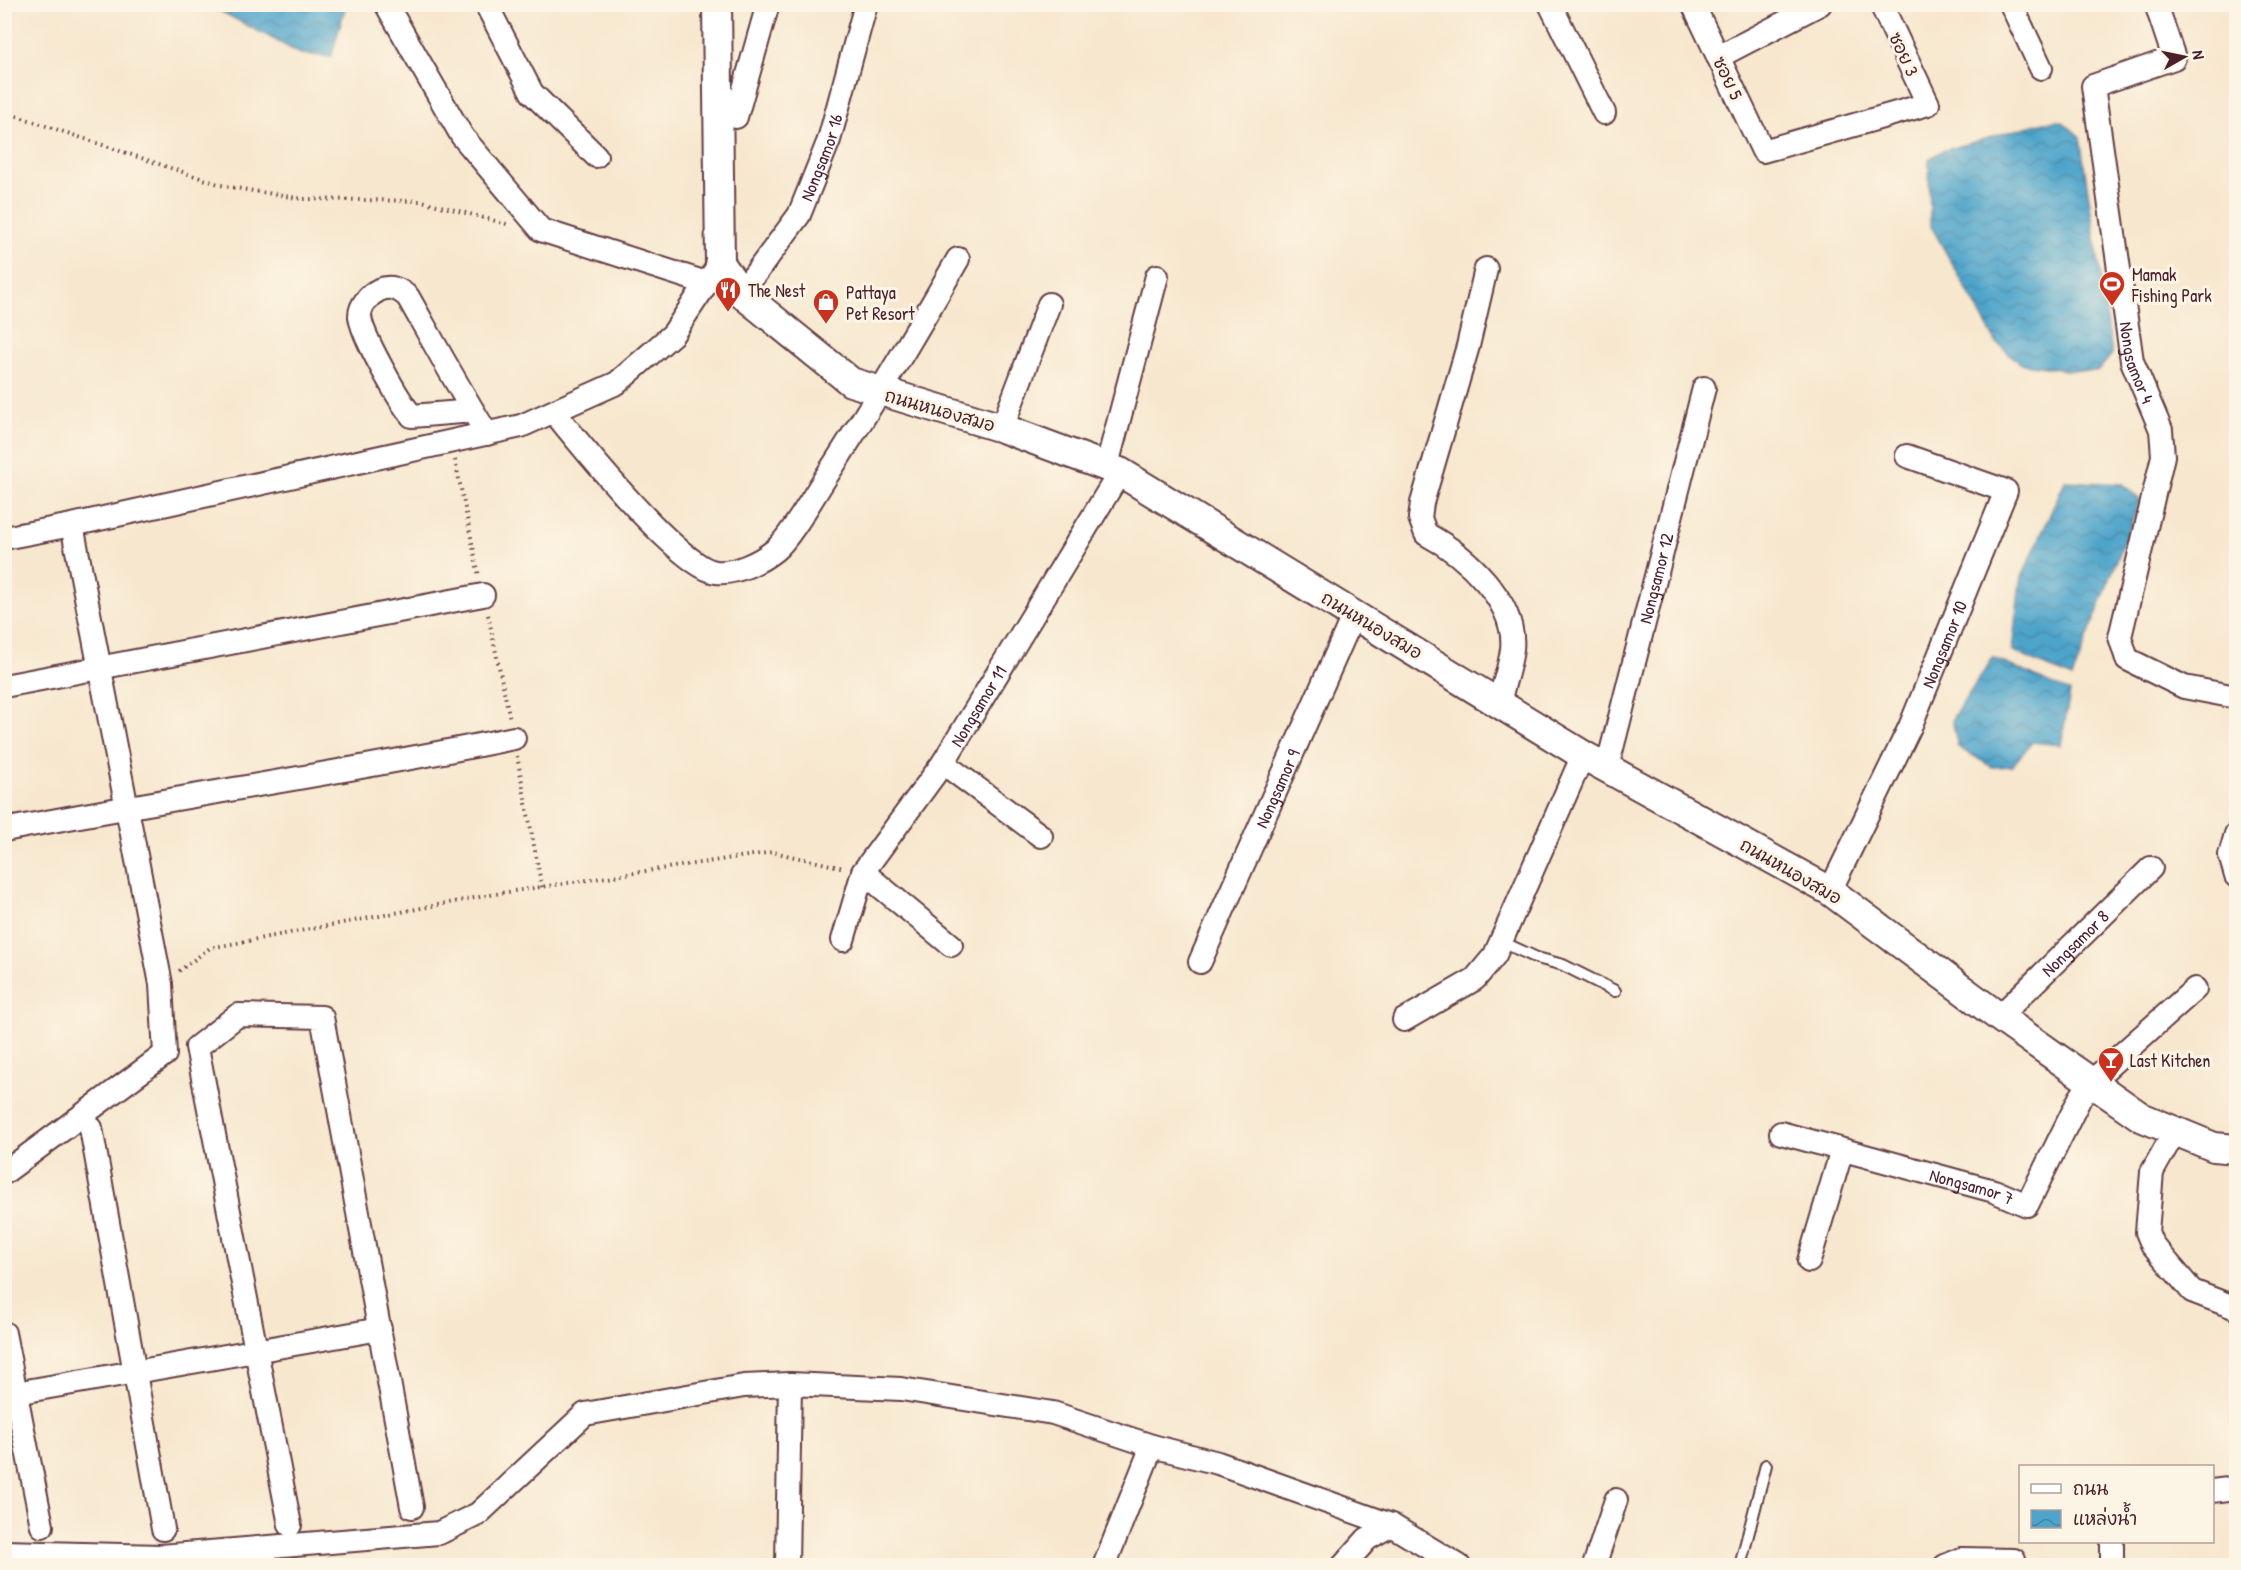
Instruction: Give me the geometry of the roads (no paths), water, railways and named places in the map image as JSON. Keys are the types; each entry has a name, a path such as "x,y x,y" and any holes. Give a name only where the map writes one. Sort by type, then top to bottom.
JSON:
{"street":[{"path":"386,4 462,136 541,230 713,273"},
{"path":"486,4 532,93 596,156"},
{"path":"4,538 452,443 521,426 617,383 674,334 713,273 717,4"},
{"path":"736,117 768,4"},
{"name":"Nongsamor 16","path":"741,293 799,215 829,140 866,4"},
{"path":"1550,4 1604,113"},
{"name":"ซอย 5","path":"1693,4 1763,151"},
{"path":"1718,57 1820,4"},
{"name":"ซอย 3","path":"1763,151 1928,104 1881,4"},
{"path":"2011,4 2041,68"},
{"name":"Nongsamor 4","path":"2156,4 2174,58 2092,86 2132,361 2162,430 2163,456 2120,637 2127,659 2184,687 2236,697"},
{"path":"554,412 605,474 685,556 703,568 716,572 744,568 776,549 881,393 958,259"},
{"path":"1486,268 1468,346 1420,514 1426,534 1450,547 1473,565 1502,608 1510,626 1512,648 1499,703"},
{"name":"ถนนหนองสมอ","path":"713,273 851,382 1002,428 1113,469 1595,761 1830,891 1999,1017 2141,1117 2214,1147 2236,1149"},
{"name":"Nongsamor 11","path":"843,940 863,872 943,763 1113,469 1157,276"},
{"path":"473,411 412,416 403,405 371,345 360,316 364,302 377,291 388,288 398,288 408,297 488,434"},
{"path":"1002,428 1049,304"},
{"name":"Nongsamor 12","path":"1404,1020 1476,979 1495,955 1595,761 1704,388"},
{"name":"Nongsamor 10","path":"1830,891 1910,727 2006,491 1907,456"},
{"path":"4,1173 165,1054 161,984 129,806 72,525"},
{"path":"4,686 483,595"},
{"name":"Nongsamor 9","path":"1200,962 1354,614"},
{"path":"4,830 129,806 387,764 514,738"},
{"path":"943,763 1041,836"},
{"path":"2236,834 2229,855 2236,876"},
{"name":"Nongsamor 8","path":"1999,1017 2151,868"},
{"path":"863,872 951,945"},
{"path":"2091,1082 2195,989"},
{"path":"290,1525 197,1047 238,1015 322,1017 412,1507"},
{"name":"Nongsamor 7","path":"1781,1133 1994,1191 2027,1205 2080,1098 2091,1082"},
{"path":"91,1128 163,1528"},
{"path":"2175,1131 2152,1172 2147,1232 2152,1244 2192,1291 2236,1308"},
{"path":"1809,1261 1842,1150"},
{"path":"10,1394 380,1329"},
{"path":"4,1333 10,1394 42,1526"},
{"path":"786,1566 790,1384"},
{"path":"4,1552 161,1556 440,1533 478,1514 585,1414 744,1386 790,1384 901,1389 1053,1413 1152,1446 1218,1463 1391,1525 1459,1566"},
{"path":"1104,1566 1152,1446"},
{"path":"2214,1491 2236,1488"},
{"path":"1594,1566 1616,1500"},
{"path":"1343,1566 1367,1539 1391,1525"},
{"path":"2112,1543 2112,1566"},
{"path":"1945,1566 1962,1559 2014,1560"}],"lane":[{"path":"1502,942 1537,958 1563,965 1615,991"},
{"path":"1740,1566 1766,1465"}],"water":[{"path":"346,4 331,57 301,54 209,5"},
{"path":"2062,121 2080,137 2112,354 2098,371 2064,370 2020,363 1996,342 1930,224 1929,159 1942,151 2044,122"},
{"path":"2065,481 2123,484 2140,500 2072,678 2012,651 2020,582"},
{"path":"1993,658 2070,692 2061,745 2032,742 2012,766 1992,767 1958,747 1952,719"}],"place":[{"name":"Mamak Fishing Park","path":"2112,307"},
{"name":"The Nest","path":"728,313"},
{"name":"Pattaya Pet Resort","path":"826,325"},
{"name":"Last Kitchen","path":"2111,1083"}]}
